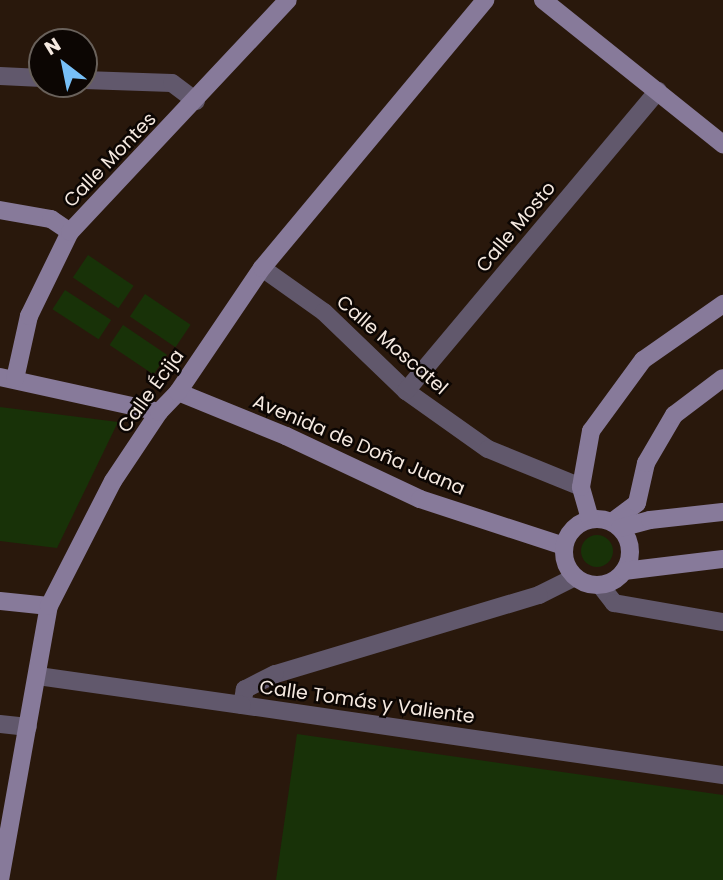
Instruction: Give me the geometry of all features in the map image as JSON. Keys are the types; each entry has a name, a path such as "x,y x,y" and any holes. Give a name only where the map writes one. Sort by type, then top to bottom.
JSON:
{"street":[{"name":"Calle Écija","path":"0,880 49,606 113,481 159,412 178,392 262,268 485,0"},
{"path":"543,0 723,144"},
{"name":"Calle Montes","path":"8,378 29,316 70,232 196,101 282,2"},
{"path":"0,76 28,77"},
{"path":"98,80 172,83 196,101"},
{"name":"Calle Mosto","path":"406,391 658,91"},
{"path":"0,210 51,219 70,232"},
{"name":"Calle Moscatel","path":"262,268 324,312 406,391 488,449 581,487"},
{"path":"590,519 581,487 591,431 643,360 723,304"},
{"path":"616,525 637,503 646,463 674,415 723,377"},
{"path":"8,378 159,412"},
{"name":"Avenida de Doña Juana","path":"178,392 286,436 420,499 564,546"},
{"path":"616,525 626,535 630,553 624,571 618,578 600,585 582,582 567,568 564,546 573,528 590,519 616,525 723,512"},
{"path":"624,571 723,559"},
{"name":"Calle Tomás y Valiente","path":"575,577 539,595 275,674 245,689 242,705 723,775"},
{"path":"600,585 614,603 723,622"},
{"path":"0,601 49,606"},
{"path":"38,676 242,705"},
{"path":"0,724 28,727"}],"green space":[{"path":"88,255 134,286 118,308 73,277"},
{"path":"65,290 111,320 99,339 52,309"},
{"path":"145,294 191,325 175,347 130,316"},
{"path":"123,325 167,355 154,375 110,345"},
{"path":"0,407 118,422 57,548 0,541"},
{"path":"597,535 608,540 613,551 608,562 597,567 586,562 581,551 586,540"},
{"path":"297,734 723,795 723,880 276,880"}]}
